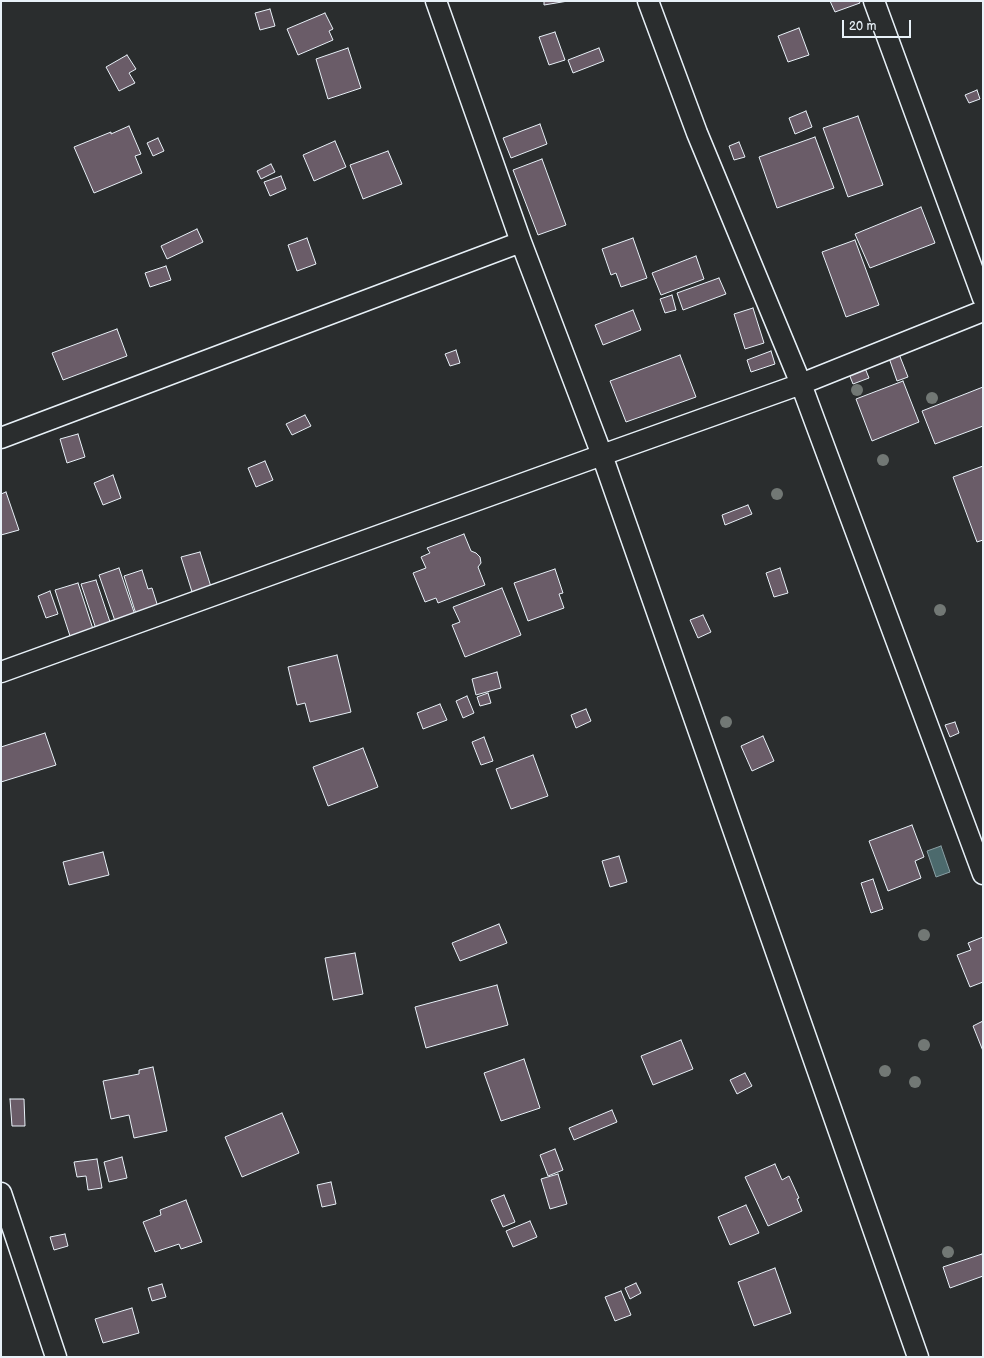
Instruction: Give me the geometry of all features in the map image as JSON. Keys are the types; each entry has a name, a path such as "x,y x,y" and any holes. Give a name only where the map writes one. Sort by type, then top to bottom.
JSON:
{"street":[{"path":"436,1 521,242 602,455 918,1357"},
{"path":"648,1 697,133 800,384 983,874"},
{"path":"874,1 983,298"},
{"path":"1,438 521,242"},
{"path":"1,672 800,384 983,311"},
{"path":"1,1193 56,1357"}],"water":[{"path":"941,846 950,872 936,877 927,851"}],"building":[{"path":"544,1 568,1 544,5"},
{"path":"830,1 859,1 860,3 835,12"},
{"path":"270,9 275,26 260,30 255,13"},
{"path":"325,13 333,29 329,31 333,40 298,55 287,29"},
{"path":"799,28 809,55 788,62 778,36"},
{"path":"555,32 565,60 549,65 539,37"},
{"path":"348,48 361,88 328,99 316,59"},
{"path":"599,48 604,61 573,73 568,60"},
{"path":"127,55 136,69 129,73 135,83 119,91 106,67"},
{"path":"977,90 980,99 969,103 965,95"},
{"path":"806,111 812,127 795,134 789,118"},
{"path":"858,116 883,185 848,197 823,128"},
{"path":"540,124 547,144 511,158 503,138"},
{"path":"129,126 141,154 135,156 142,173 94,193 74,147"},
{"path":"815,137 834,188 777,208 759,157"},
{"path":"158,138 164,151 153,156 147,143"},
{"path":"335,141 346,167 314,181 303,155"},
{"path":"739,142 745,157 734,160 729,146"},
{"path":"388,151 402,184 363,199 350,165"},
{"path":"542,159 566,225 538,235 513,170"},
{"path":"271,164 275,172 261,179 257,171"},
{"path":"281,176 286,189 270,196 264,182"},
{"path":"921,207 935,243 870,268 855,234"},
{"path":"197,229 203,242 167,259 161,246"},
{"path":"307,238 316,264 297,271 288,245"},
{"path":"633,238 647,278 621,287 616,273 611,275 602,249"},
{"path":"855,240 879,305 846,317 822,252"},
{"path":"696,256 704,279 661,295 652,273"},
{"path":"166,266 171,280 150,287 145,273"},
{"path":"719,278 726,294 683,310 677,293"},
{"path":"672,295 676,310 665,313 660,299"},
{"path":"753,308 764,343 745,349 734,314"},
{"path":"633,310 641,330 603,345 595,325"},
{"path":"117,329 127,356 63,380 52,353"},
{"path":"456,350 460,363 450,366 445,354"},
{"path":"771,351 775,364 751,372 747,360"},
{"path":"899,354 908,377 897,381 889,358"},
{"path":"680,355 696,397 626,422 610,381"},
{"path":"865,368 869,378 853,384 849,374"},
{"path":"903,381 919,422 872,441 856,399"},
{"path":"983,387 983,426 935,444 922,411"},
{"path":"305,415 311,426 292,435 286,424"},
{"path":"78,434 85,457 67,463 60,439"},
{"path":"265,461 273,480 256,487 248,468"},
{"path":"983,466 983,540 977,542 953,477"},
{"path":"113,475 121,498 103,505 94,483"},
{"path":"6,492 19,530 1,535 1,494"},
{"path":"748,505 752,514 725,525 722,515"},
{"path":"464,534 471,551 480,557 481,563 478,567 485,585 438,603 436,598 425,602 413,573 426,568 421,557 430,553 427,548"},
{"path":"200,552 212,590 193,595 181,557"},
{"path":"119,568 135,615 115,621 99,575"},
{"path":"780,568 788,593 774,597 766,573"},
{"path":"555,569 563,593 559,594 564,608 528,621 514,583"},
{"path":"142,570 148,589 152,588 158,607 136,614 124,576"},
{"path":"96,580 111,625 96,629 81,584"},
{"path":"78,583 93,629 70,636 55,590"},
{"path":"502,588 521,635 465,657 452,625 460,622 453,607"},
{"path":"50,591 58,614 46,618 38,596"},
{"path":"703,615 711,632 698,638 690,620"},
{"path":"337,655 351,712 310,722 305,703 297,705 288,667"},
{"path":"497,672 501,688 476,695 472,679"},
{"path":"488,693 491,703 480,706 477,697"},
{"path":"467,696 474,713 463,718 456,701"},
{"path":"440,704 447,720 423,729 417,713"},
{"path":"586,709 591,721 576,728 571,715"},
{"path":"955,722 959,733 950,737 945,725"},
{"path":"45,733 56,765 1,782 1,747"},
{"path":"763,736 774,761 752,771 741,746"},
{"path":"484,737 493,761 481,765 472,742"},
{"path":"363,748 378,787 328,806 313,767"},
{"path":"533,755 548,796 511,809 496,769"},
{"path":"912,825 924,857 915,861 921,878 888,891 869,841"},
{"path":"103,852 109,875 69,885 63,862"},
{"path":"619,856 627,882 610,887 602,861"},
{"path":"873,879 883,909 871,913 861,883"},
{"path":"499,924 507,943 460,961 452,943"},
{"path":"983,937 983,982 970,987 957,955 971,950 968,943"},
{"path":"355,953 363,994 333,1000 325,958"},
{"path":"497,985 508,1025 426,1048 415,1007"},
{"path":"983,1021 983,1051 973,1026"},
{"path":"681,1040 693,1069 653,1085 641,1056"},
{"path":"524,1059 540,1108 501,1121 484,1073"},
{"path":"153,1067 167,1131 134,1138 129,1115 111,1119 103,1081 139,1074 139,1070"},
{"path":"745,1073 752,1086 737,1094 730,1080"},
{"path":"10,1099 24,1099 25,1126 12,1126"},
{"path":"612,1110 617,1122 574,1140 569,1128"},
{"path":"282,1113 299,1153 242,1177 225,1137"},
{"path":"555,1149 563,1170 548,1176 540,1155"},
{"path":"122,1157 127,1178 109,1182 104,1162"},
{"path":"97,1159 102,1188 88,1190 86,1176 77,1177 74,1162"},
{"path":"775,1164 782,1180 789,1176 799,1198 797,1199 802,1211 768,1226 745,1177"},
{"path":"558,1174 567,1204 550,1209 541,1179"},
{"path":"331,1182 336,1204 322,1207 317,1185"},
{"path":"504,1195 515,1222 503,1227 491,1200"},
{"path":"186,1200 202,1242 181,1249 179,1244 155,1252 143,1222 161,1215 160,1210"},
{"path":"746,1205 759,1233 730,1245 718,1217"},
{"path":"530,1221 537,1237 513,1247 506,1231"},
{"path":"65,1234 68,1246 54,1250 50,1237"},
{"path":"982,1254 983,1276 950,1288 943,1267"},
{"path":"775,1268 791,1313 754,1326 738,1282"},
{"path":"636,1283 641,1293 630,1299 625,1288"},
{"path":"162,1284 166,1297 152,1301 148,1288"},
{"path":"621,1291 631,1315 615,1321 605,1297"},
{"path":"132,1308 139,1333 103,1343 95,1319"}]}
